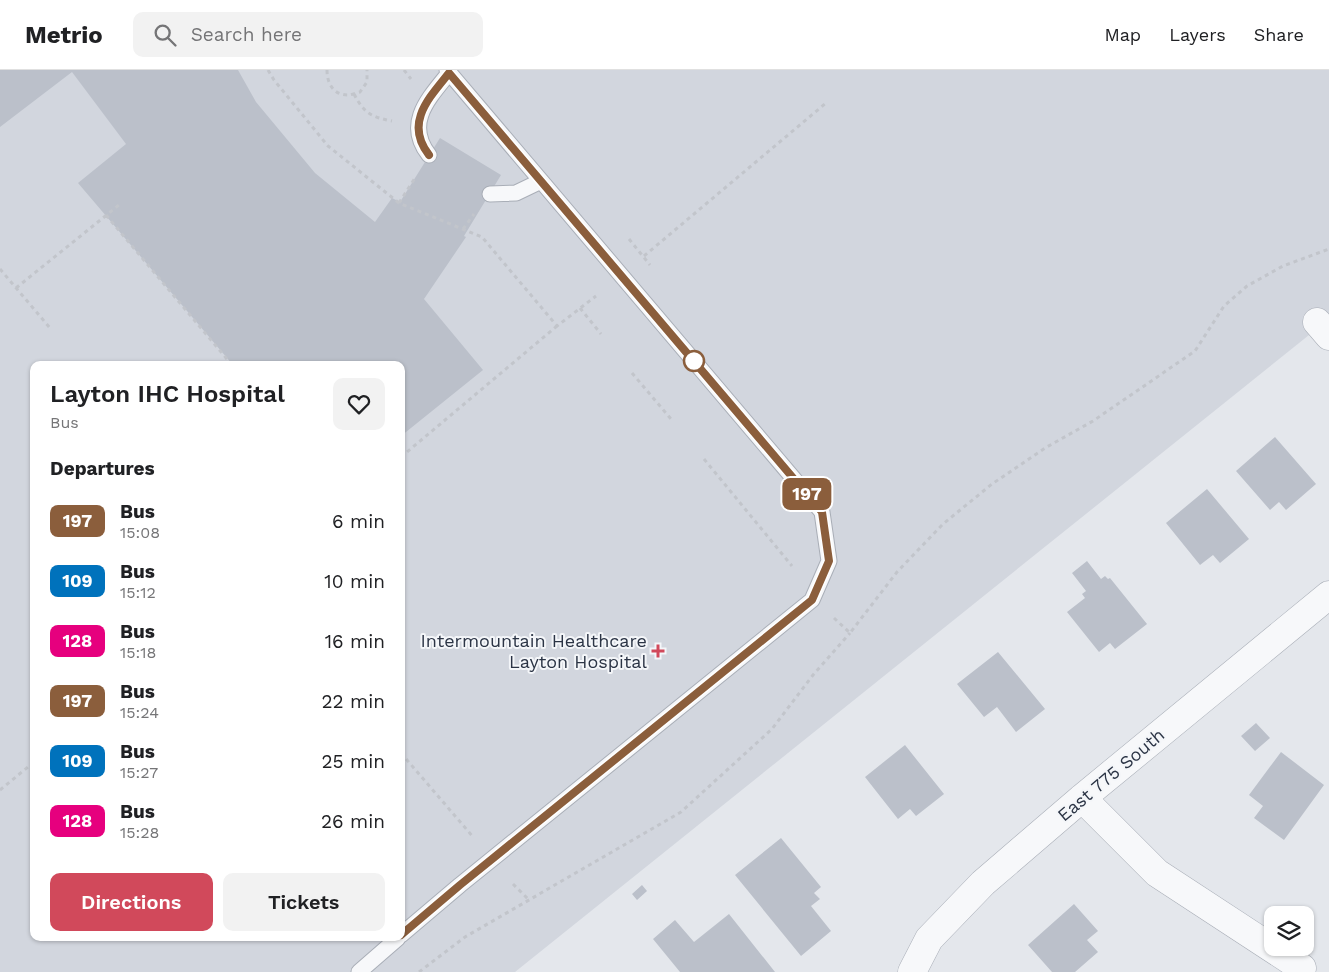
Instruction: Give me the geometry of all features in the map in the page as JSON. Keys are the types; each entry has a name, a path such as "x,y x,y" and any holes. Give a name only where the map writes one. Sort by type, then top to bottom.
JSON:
{"street":[{"name":"East 775 South","path":"912,972 929,939 976,890 1082,798 1329,595"},
{"path":"1082,798 1157,872 1302,968"}],"lane":[{"path":"405,932 812,600 829,561 822,512 448,71 422,109 419,120 419,138 429,155"},
{"path":"490,194 516,193 541,182"},
{"path":"358,972 394,941"}],"path":[{"path":"268,70 328,146 400,203 482,237 557,326"},
{"path":"327,70 327,81 334,90 348,95 360,92 367,82 367,70"},
{"path":"354,94 360,106 368,114 394,121"},
{"path":"644,256 826,103"},
{"path":"16,288 119,205"},
{"path":"463,229 476,211"},
{"path":"106,216 229,361"},
{"path":"419,972 465,938 681,812 772,729 813,675 850,633 897,572 943,524 992,484 1045,448 1093,421 1195,351 1224,306 1247,286 1283,266 1329,249"},
{"path":"0,269 50,328"},
{"path":"405,454 557,326 596,296"},
{"path":"580,308 601,334"},
{"path":"632,373 671,419"},
{"path":"704,459 792,566"},
{"path":"834,618 850,633"},
{"path":"405,757 474,838"},
{"path":"0,790 30,765"},
{"path":"513,884 529,900"}],"shaded area":[{"name":"Intermountain Healthcare Layton Hospital","path":"0,70 1329,70 1329,319 515,972 0,972"}],"building":[{"path":"0,70 238,70 256,102 315,173 375,222 392,198 400,202 440,138 501,175 464,236 466,237 424,299 483,370 405,433 405,361 230,361 78,183 126,144 72,72 0,127"},
{"path":"1275,437 1316,484 1286,510 1279,502 1270,510 1236,471"},
{"path":"1207,489 1249,539 1220,563 1213,555 1200,565 1166,523"},
{"path":"1087,561 1101,579 1105,576 1108,579 1110,578 1147,624 1115,649 1110,643 1099,652 1067,612 1085,598 1082,594 1086,591 1072,573"},
{"path":"998,652 1045,709 1016,732 997,707 984,717 957,684"},
{"path":"1256,723 1270,738 1255,751 1241,736"},
{"path":"905,745 944,794 916,816 910,809 898,819 865,777"},
{"path":"1281,752 1324,785 1284,840 1254,818 1263,806 1249,795"},
{"path":"781,838 821,887 814,893 820,899 811,906 831,931 801,956 735,875"},
{"path":"642,885 647,891 637,900 632,894"},
{"path":"1074,904 1098,931 1087,940 1098,952 1075,972 1052,972 1028,945"},
{"path":"729,914 775,972 680,972 653,939 675,920 694,942"}],"bus line":[{"name":"197","path":"405,932 812,600 829,561 822,512 449,73 422,109 419,120 419,138 429,155"}],"place":[{"name":"Intermountain Healthcare Layton Hospital","path":"658,651"}]}
